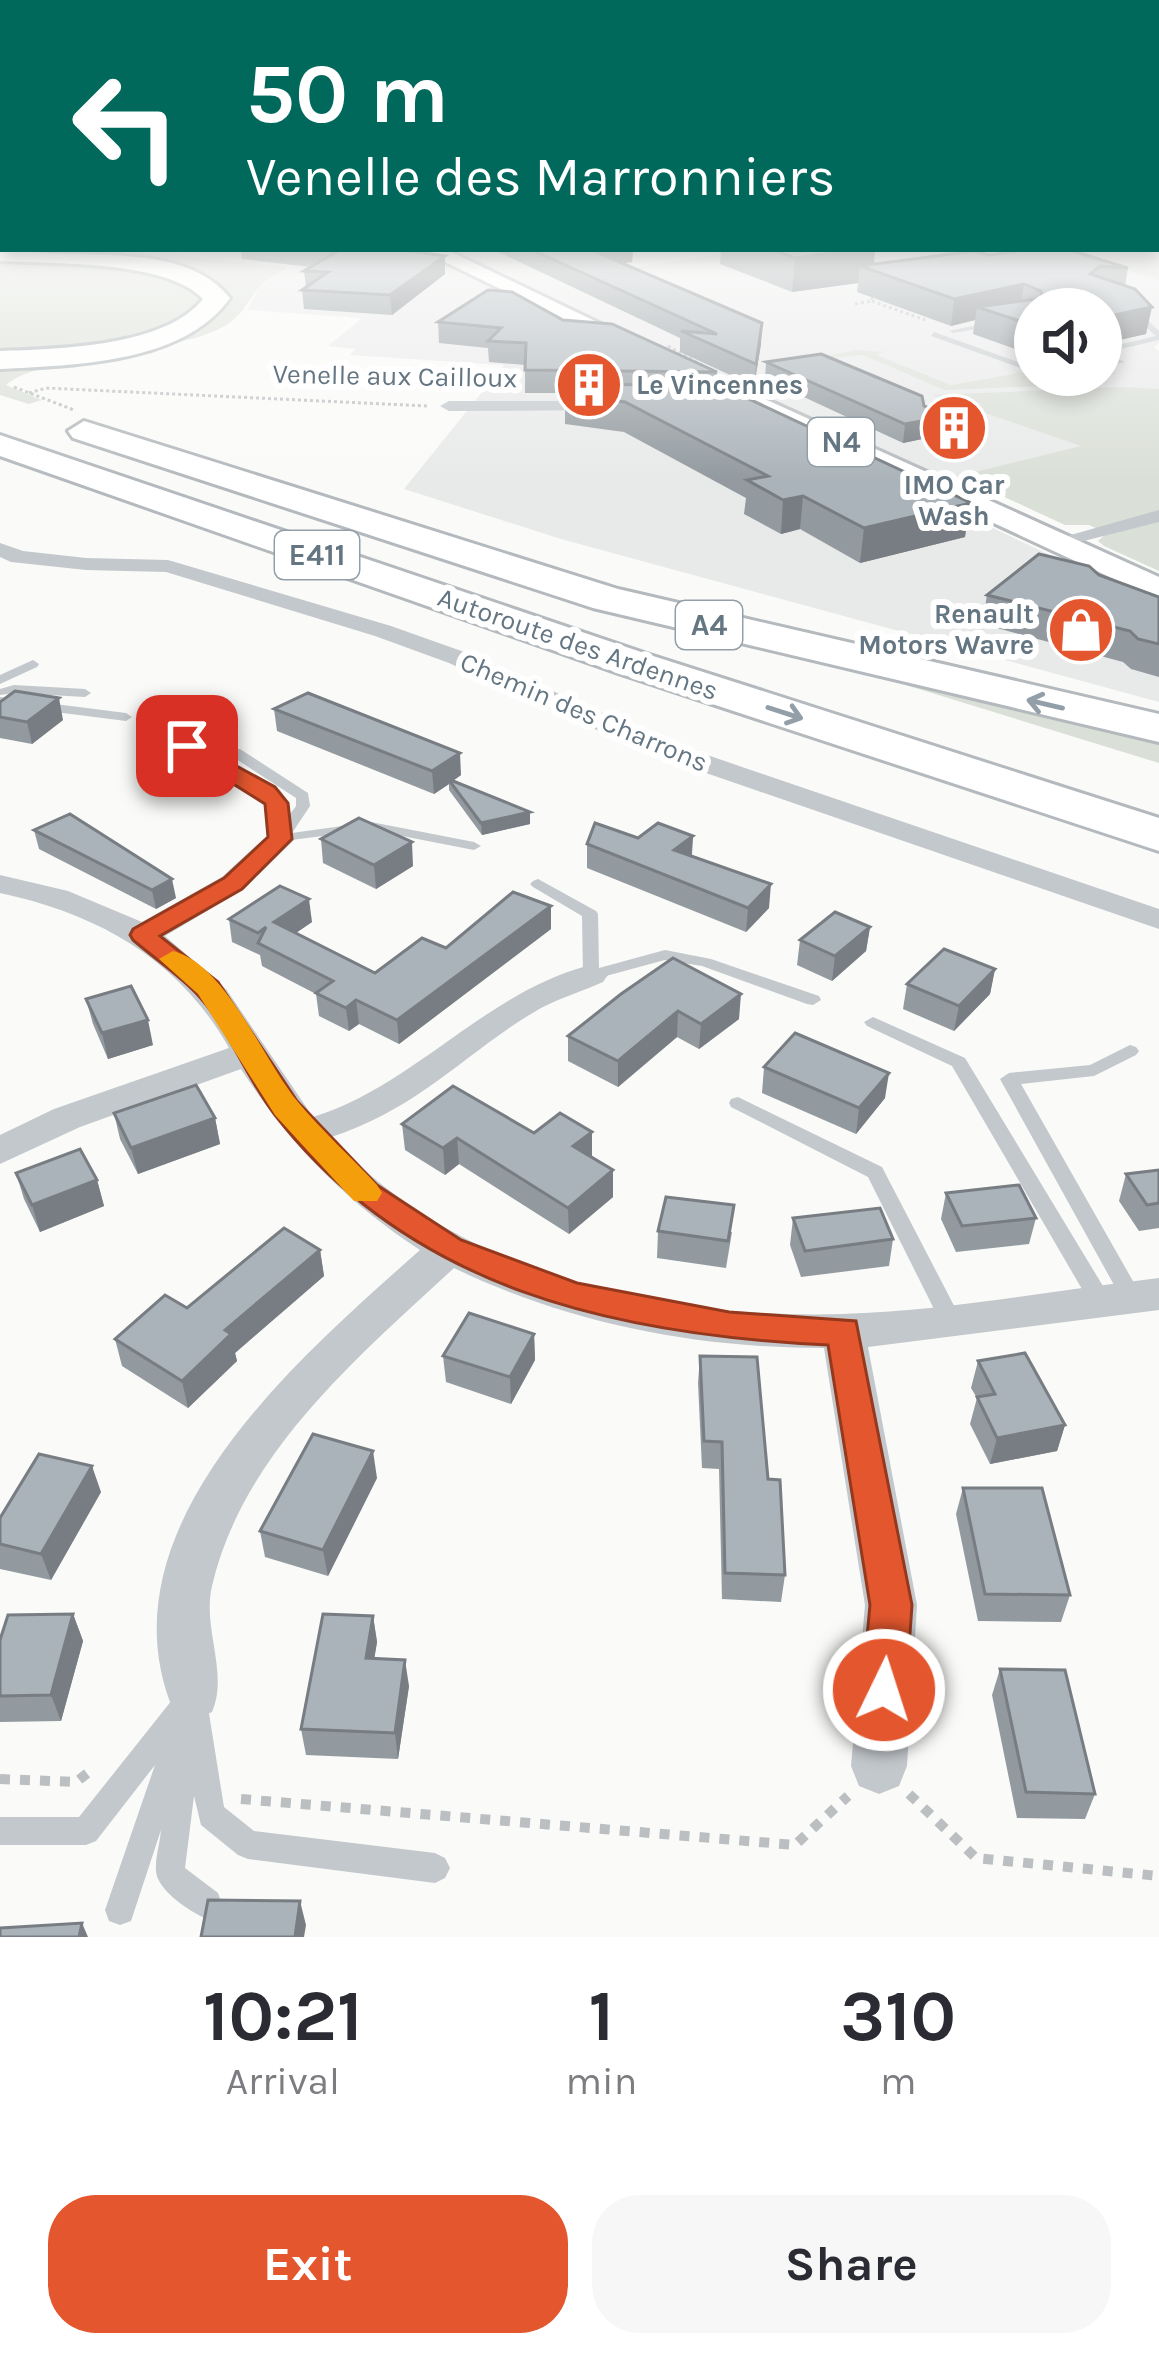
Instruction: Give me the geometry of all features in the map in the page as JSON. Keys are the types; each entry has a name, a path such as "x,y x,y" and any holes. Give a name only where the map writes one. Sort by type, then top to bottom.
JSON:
{"highway":[{"path":"22,397 194,322 209,313 215,301"},
{"name":"Autoroute des Ardennes","path":"22,397 399,553 1159,793"},
{"name":"A4","path":"22,397 608,599 1159,728"},
{"name":"Autoroute des Ardennes","path":"0,445 634,664 1159,835"},
{"path":"0,485 551,656 634,664"}],"main road":[{"path":"546,301 672,357"},
{"name":"N4","path":"708,377 1159,590"}],"street":[{"name":"Venelle aux Cailloux","path":"449,406 640,406"},
{"path":"1056,542 1159,516"},
{"name":"Chemin des Charrons","path":"0,550 86,564 168,566 383,632 458,658 657,747 1159,920"},
{"path":"143,935 233,883 280,839"},
{"path":"0,884 89,910 143,935 208,988 306,1132 366,1193 449,1249 533,1283 616,1307 729,1326 843,1331 1130,1298"},
{"path":"306,1132 344,1120 404,1089 465,1051 529,1001 591,975"},
{"path":"0,1151 67,1118 250,1053"},
{"path":"193,1694 184,1599 188,1576 193,1553 236,1467 281,1412 449,1249"},
{"path":"843,1331 891,1605 879,1766"}],"lane":[{"path":"1122,347 1159,337 1137,315 1147,314 1126,307"},
{"path":"952,331 1006,321"},
{"path":"934,334 1014,363"},
{"path":"926,418 977,440"},
{"path":"0,680 33,664"},
{"path":"0,697 14,688 85,693"},
{"path":"0,697 126,717"},
{"path":"198,721 187,746 266,792 277,803 280,839"},
{"path":"235,752 302,796 303,806 280,839"},
{"path":"280,839 371,826 473,846"},
{"path":"538,884 590,914 591,975 665,955 705,962 813,1000"},
{"path":"873,1022 959,1062 1130,1298"},
{"path":"1130,1051 1094,1070 1009,1079 1130,1298"},
{"path":"738,1103 875,1172 951,1321"},
{"path":"0,1831 86,1831 193,1694"},
{"path":"193,1694 211,1814 248,1845 435,1868"},
{"path":"193,1694 170,1874 207,1904"},
{"path":"120,1910 193,1694"}],"path":[{"path":"855,304 870,301"},
{"path":"873,301 952,331"},
{"path":"672,357 708,377"},
{"name":"Venelle aux Cailloux","path":"22,397 46,388 449,406"},
{"path":"0,1779 76,1783 109,1757"},
{"path":"228,1798 795,1845 879,1766 976,1858 1159,1876"}],"shaded area":[{"path":"0,301 200,301 170,327 143,336 80,349 0,356"},
{"path":"215,301 249,301 237,317 195,338 46,367 6,385 42,400 29,404 0,395 0,363 149,342"},
{"path":"252,301 1014,301 1014,393 938,395 1084,447 914,491 1159,606 1159,702 561,539 404,489 504,365 350,355 355,349 328,346 362,318 247,310"},
{"path":"1122,301 1159,301 1159,343 1154,347 1159,351 1159,389 1122,390"},
{"path":"857,350 883,352 876,355 951,385 1014,374 1014,387 944,390 863,355 801,361"},
{"path":"1122,387 1159,389 1159,571 1104,546 1098,541 1107,533 1089,525 1065,525 959,476 1081,446 933,395 1014,392 1014,396 1122,396"},
{"path":"860,671 1159,736 1159,763"}],"building":[{"path":"470,301 529,301 563,320 612,324 717,372 525,370 526,343 488,341 501,328 438,322"},
{"path":"645,301 711,301 762,323 756,364 681,331 717,334"},
{"path":"1122,301 1147,301 1152,307 1122,313"},
{"path":"1014,302 1014,319 977,307"},
{"path":"821,354 922,396 924,406 949,416 905,424 766,362"},
{"path":"717,384 971,503 864,528 803,496 783,500 747,480 768,476 625,402 564,394 573,385"},
{"path":"1039,554 1089,566 1099,575 1159,597 1159,644 1138,639 1130,631 987,595"},
{"path":"15,691 59,698 27,722 0,717 0,702"},
{"path":"308,693 460,753 432,771 274,709"},
{"path":"448,779 530,812 481,823"},
{"path":"70,814 172,879 152,890 34,830"},
{"path":"359,818 412,842 374,865 321,839"},
{"path":"595,823 638,838 658,823 693,836 674,850 771,884 748,908 587,844"},
{"path":"280,886 309,899 274,922 375,973 422,938 446,948 513,892 551,906 397,1020 356,1000 346,1008 316,993 333,981 258,943 266,927 258,933 229,919"},
{"path":"835,912 870,927 835,956 800,940"},
{"path":"944,949 995,969 959,1006 907,984"},
{"path":"673,958 741,994 701,1024 678,1011 618,1061 568,1036 621,994"},
{"path":"131,986 148,1020 102,1033 86,999"},
{"path":"795,1033 889,1073 859,1108 764,1067"},
{"path":"196,1085 215,1118 131,1148 114,1113"},
{"path":"453,1086 534,1133 560,1113 592,1132 573,1146 613,1170 568,1208 457,1138 443,1148 402,1124"},
{"path":"80,1149 97,1180 32,1205 16,1173"},
{"path":"1159,1170 1159,1203 1147,1205 1126,1174"},
{"path":"1019,1185 1036,1218 962,1226 946,1193"},
{"path":"666,1197 734,1205 728,1241 658,1231"},
{"path":"880,1208 893,1239 805,1251 793,1218"},
{"path":"284,1228 320,1250 225,1330 231,1334 182,1381 115,1339 165,1295 187,1308"},
{"path":"469,1313 534,1334 510,1377 443,1356"},
{"path":"1025,1353 1065,1425 997,1438 977,1397 995,1394 978,1361"},
{"path":"700,1356 757,1357 768,1479 780,1480 785,1575 725,1573 722,1442 704,1441"},
{"path":"313,1434 373,1451 323,1550 260,1531"},
{"path":"39,1454 92,1466 41,1554 0,1544 0,1518"},
{"path":"963,1488 1042,1488 1070,1595 985,1594"},
{"path":"73,1614 51,1695 0,1696 0,1640 8,1615"},
{"path":"323,1614 373,1616 366,1658 405,1660 395,1733 301,1729"},
{"path":"1000,1669 1065,1670 1095,1794 1026,1792"},
{"path":"208,1900 300,1901 295,1937 201,1937"},
{"path":"82,1923 79,1937 0,1937 0,1928"}],"slow traffic":[{"path":"173,959 208,988 286,1108 366,1193"}],"place":[{"name":"Le Vincennes","path":"589,385"},
{"name":"IMO Car Wash","path":"954,428"},
{"name":"Renault Motors Wavre","path":"1081,630"}],"route":[{"path":"187,746 277,803 280,839 233,883 143,935 208,988 286,1108 366,1193 449,1249 574,1296 729,1326 843,1331 891,1605 884,1690"}]}
